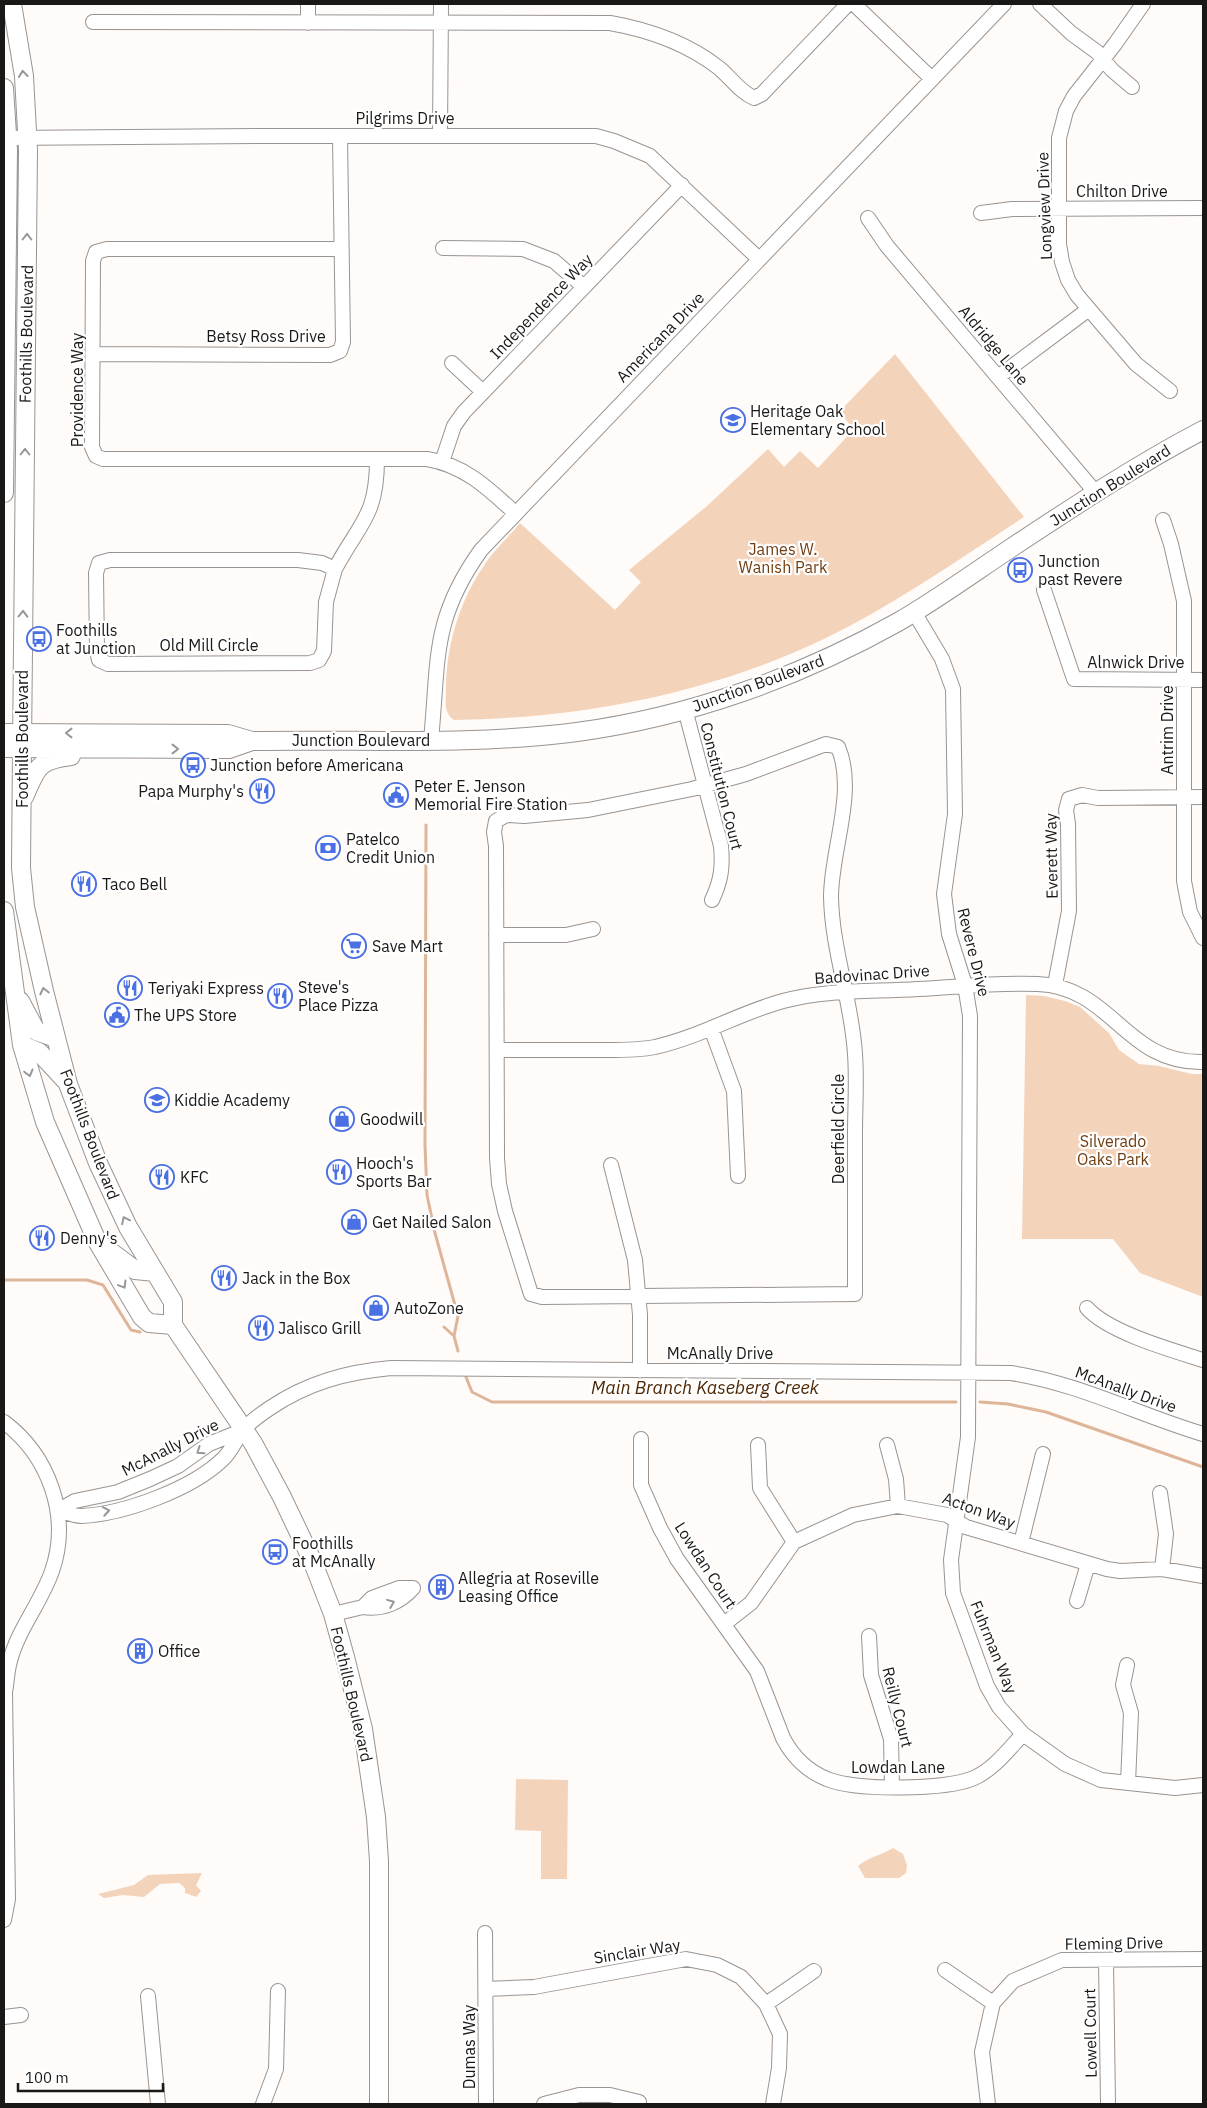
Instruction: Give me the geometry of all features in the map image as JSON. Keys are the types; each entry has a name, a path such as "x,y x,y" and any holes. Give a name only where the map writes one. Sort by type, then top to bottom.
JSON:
{"main road":[{"name":"Foothills Boulevard","path":"12,4 24,76 28,138 21,803 21,868 25,907 68,1084 108,1186 128,1227 173,1302 173,1325 258,1450 282,1497 312,1560 346,1657 362,1729 376,1817 379,1870 379,2104"},
{"name":"Foothills Boulevard","path":"4,88 6,138 4,493"},
{"name":"Junction Boulevard","path":"4,748 22,740 228,734 252,741 431,740 577,732 685,709 784,676 835,655 914,612 1149,459 1203,430"},
{"name":"Junction Boulevard","path":"4,733 22,740 142,749 228,749 252,741"},
{"path":"21,803 40,766 50,758 142,749"},
{"path":"4,911 22,1044 45,1122 97,1241 146,1321 152,1324 173,1325"},
{"path":"15,991 36,1031 56,1038"},
{"path":"22,1044 39,1052 68,1084"},
{"path":"97,1241 135,1270 155,1272"}],"street":[{"path":"308,4 308,23"},
{"path":"440,135 441,4"},
{"path":"93,22 587,22 633,27 677,42 696,52 719,68 746,94 754,98 762,94 848,4"},
{"path":"854,4 932,79"},
{"name":"Americana Drive","path":"431,740 436,659 448,609 467,570 481,550 1004,4"},
{"path":"1040,4 1071,33 1097,52 1112,70 1132,87"},
{"name":"Longview Drive","path":"1143,4 1103,60 1074,96 1062,123 1059,152 1059,209 1062,262 1068,280 1089,308 1146,375 1170,391"},
{"name":"Pilgrims Drive","path":"6,138 440,135 596,136 614,141 650,156 759,259"},
{"name":"Betsy Ross Drive","path":"94,354 330,355 340,351 343,342 340,136"},
{"name":"Independence Way","path":"442,462 454,426 483,392 682,185"},
{"name":"Chilton Drive","path":"981,213 1012,209 1203,208"},
{"name":"Aldridge Lane","path":"868,218 887,246 1096,493"},
{"path":"443,248 523,249 554,261 584,287"},
{"name":"Providence Way","path":"341,249 107,249 96,252 94,261 92,447 96,456 102,459 413,458 442,462 482,482 515,513"},
{"path":"998,377 1089,308"},
{"path":"452,363 483,392"},
{"name":"Old Mill Circle","path":"334,569 322,563 298,560 110,560 100,563 96,573 97,651 100,660 108,664 310,663 319,660 324,651 326,602 334,569 372,507 377,458"},
{"name":"Antrim Drive","path":"1163,520 1174,553 1184,601 1186,896 1190,912 1203,938"},
{"name":"Alnwick Drive","path":"1044,590 1074,679 1203,680"},
{"name":"Revere Drive","path":"914,612 942,659 953,689 956,814 944,894 949,934 965,985 970,1016 968,1372"},
{"name":"Constitution Court","path":"685,709 721,846 720,883 712,900"},
{"name":"Deerfield Circle","path":"826,744 838,747 843,758 844,802 834,862 831,898 835,937 855,1053 855,1294 542,1297 531,1294 526,1284 499,1184 497,1158 494,832 496,821 506,815 553,814 622,804 705,785 763,768 826,744"},
{"name":"Everett Way","path":"1055,985 1069,911 1068,824 1066,810 1069,799 1082,795 1098,798 1203,797"},
{"path":"496,935 566,935 593,928"},
{"name":"Badovinac Drive","path":"497,1050 631,1050 678,1041 780,1002 804,996 845,991 917,990 965,985 1055,985 1070,990 1099,1006 1132,1038 1148,1049 1177,1060 1203,1062"},
{"path":"711,1028 734,1091 737,1108 738,1176"},
{"path":"611,1165 635,1260 639,1297 640,1371"},
{"path":"1087,1308 1095,1317 1109,1326 1203,1360"},
{"name":"McAnally Drive","path":"59,1510 79,1516 122,1509 161,1496 190,1483 223,1459 244,1430 269,1408 306,1388 328,1379 358,1371 391,1368 1011,1373 1038,1377 1203,1434"},
{"name":"Fuhrman Way","path":"968,1372 968,1437 951,1560 953,1592 988,1686 999,1707 1023,1734 1065,1764 1100,1780 1175,1788 1203,1785"},
{"path":"4,1422 18,1432 36,1456 51,1482 59,1510 58,1543 52,1571 10,1661 5,1692 8,1899 4,1920"},
{"name":"McAnally Drive","path":"59,1510 75,1501 118,1492 150,1479 178,1466 209,1444 244,1430"},
{"name":"Lowdan Court","path":"641,1439 641,1484 660,1528 677,1559 724,1624"},
{"path":"724,1624 752,1604 794,1542 760,1488 758,1445"},
{"path":"888,1445 895,1470 898,1506"},
{"path":"1021,1543 1043,1454"},
{"path":"1160,1493 1166,1534 1162,1569"},
{"name":"Acton Way","path":"794,1542 853,1515 898,1506 947,1515 966,1527 1088,1564 1120,1571 1162,1569 1203,1576"},
{"path":"1078,1601 1088,1564"},
{"path":"332,1614 363,1607 372,1598 399,1588 413,1588"},
{"name":"Lowdan Lane","path":"724,1624 757,1671 788,1748 796,1758 816,1774 840,1784 944,1786 965,1782 987,1770 1023,1734"},
{"name":"Reilly Court","path":"869,1636 871,1675 891,1739 892,1786"},
{"path":"1126,1665 1123,1685 1131,1713 1128,1784"},
{"name":"Dumas Way","path":"485,1933 486,2104"},
{"name":"Sinclair Way","path":"486,1989 534,1987 686,1959 717,1964 741,1977 766,2004 780,2034 779,2068 772,2104"},
{"name":"Fleming Drive","path":"988,2104 982,2052 993,2003 1013,1981 1062,1960 1203,1959"},
{"name":"Lowell Court","path":"1106,1960 1108,2104"},
{"path":"945,1970 993,2003"},
{"path":"766,2004 814,1971"},
{"path":"264,2104 276,2069 278,1991"},
{"path":"148,1996 158,2104"},
{"path":"4,2016 21,2015"},
{"path":"544,2104 578,2095 610,2095 639,2102"}],"green space":[{"name":"James W. Wanish Park","path":"895,354 1024,517 876,612 824,639 735,675 644,699 597,708 502,718 454,720 450,717 446,706 448,657 461,610 467,595 487,561 520,523 615,610 641,582 629,570 707,506 768,449 784,467 800,451 818,468 854,429 839,412"},
{"name":"Silverado Oaks Park","path":"1026,995 1044,996 1080,1007 1109,1033 1119,1050 1139,1064 1159,1066 1192,1074 1203,1074 1203,1297 1140,1273 1113,1239 1022,1239"},
{"path":"516,1779 568,1780 567,1879 541,1879 541,1831 515,1830"},
{"path":"893,1848 903,1854 907,1865 906,1873 899,1878 865,1878 858,1866 866,1860"},
{"path":"202,1873 196,1885 201,1891 196,1897 185,1893 185,1888 179,1883 160,1884 144,1897 123,1895 104,1898 98,1894 134,1885 148,1875"}],"waterway":[{"path":"426,825 425,1145 427,1195 435,1233 458,1316 454,1336"},
{"name":"Main Branch Kaseberg Creek","path":"4,1280 87,1280 103,1285 131,1330 140,1332"},
{"name":"Main Branch Kaseberg Creek","path":"444,1327 454,1336 458,1351"},
{"name":"Main Branch Kaseberg Creek","path":"466,1377 472,1392 492,1402 956,1402"},
{"name":"Main Branch Kaseberg Creek","path":"980,1402 1008,1404 1046,1412 1203,1467"}],"place":[{"name":"Heritage Oak Elementary School","path":"733,420"},
{"name":"Junction past Revere","path":"1020,570"},
{"name":"Foothills at Junction","path":"39,639"},
{"name":"Junction before Americana","path":"193,765"},
{"name":"Papa Murphy's","path":"262,791"},
{"name":"Peter E. Jenson Memorial Fire Station","path":"396,795"},
{"name":"Patelco Credit Union","path":"328,848"},
{"name":"Taco Bell","path":"84,884"},
{"name":"Save Mart","path":"354,946"},
{"name":"Teriyaki Express","path":"130,988"},
{"name":"Steve's Place Pizza","path":"280,996"},
{"name":"The UPS Store","path":"117,1015"},
{"name":"Kiddie Academy","path":"157,1100"},
{"name":"Goodwill","path":"342,1119"},
{"name":"Hooch's Sports Bar","path":"339,1172"},
{"name":"KFC","path":"162,1177"},
{"name":"Get Nailed Salon","path":"354,1222"},
{"name":"Denny's","path":"42,1238"},
{"name":"Jack in the Box","path":"224,1278"},
{"name":"AutoZone","path":"376,1308"},
{"name":"Jalisco Grill","path":"261,1328"},
{"name":"Foothills at McAnally","path":"275,1552"},
{"name":"Allegria at Roseville Leasing Office","path":"441,1587"},
{"name":"Office","path":"140,1651"}]}
